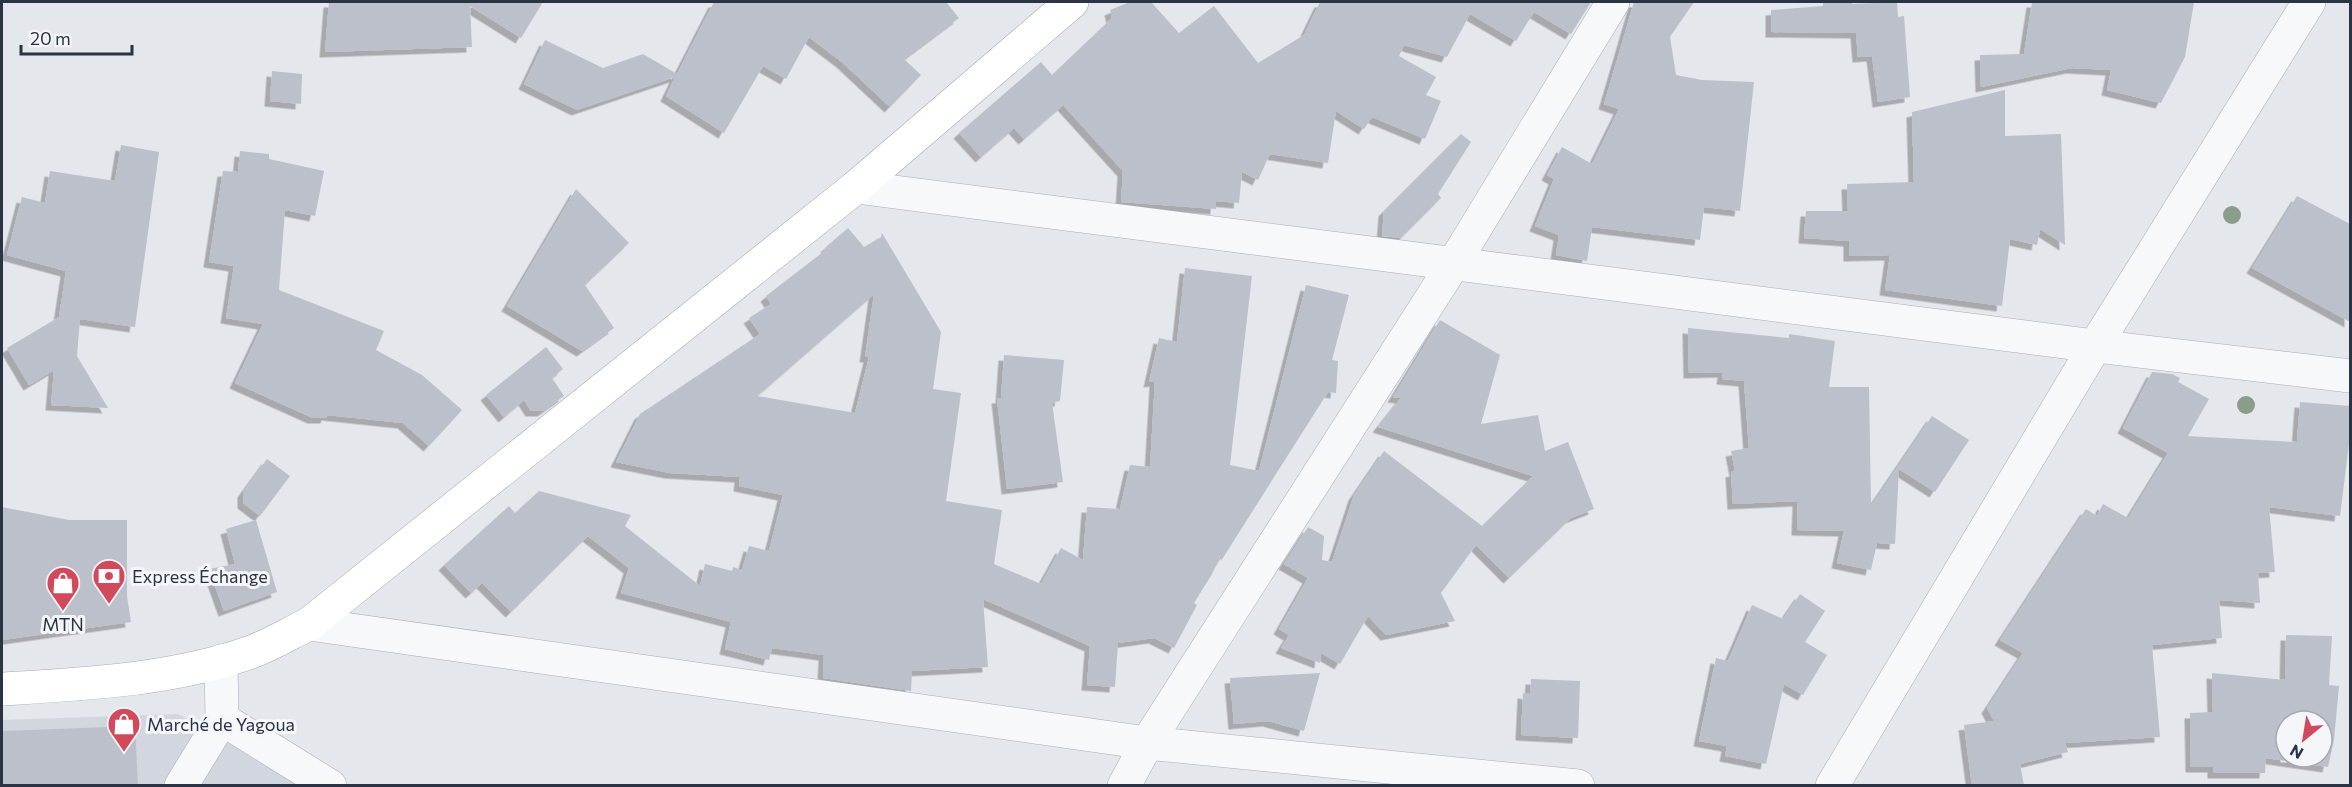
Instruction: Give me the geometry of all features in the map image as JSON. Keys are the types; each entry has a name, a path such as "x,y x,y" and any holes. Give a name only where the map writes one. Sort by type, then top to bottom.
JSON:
{"main road":[{"path":"2,689 69,685 165,673 252,652 309,624 856,187 1072,2"}],"street":[{"path":"1124,786 1147,743 1454,264 1613,2"},
{"path":"1832,786 2095,346 2309,2"},
{"path":"856,187 2095,346 2350,376"},
{"path":"309,624 1147,743 1578,786"},
{"path":"181,786 222,719 220,661"},
{"path":"222,719 330,786"}],"shaded area":[{"name":"Marché de Yagoua","path":"178,714 303,785 2,785 2,720"}],"building":[{"path":"329,2 543,2 521,38 470,6 472,47 325,52"},
{"path":"714,2 946,2 959,18 904,59 921,75 890,107 842,62 809,37 786,79 763,66 724,133 666,96 675,77 577,110 524,84 545,40 603,68 643,54 677,74"},
{"path":"1130,2 1151,2 1179,33 1214,6 1258,63 1304,35 1320,2 1591,2 1571,34 1534,12 1516,41 1470,14 1447,57 1404,45 1399,56 1436,77 1426,95 1441,101 1425,139 1372,117 1364,129 1336,111 1328,163 1270,154 1258,180 1242,172 1239,203 1216,201 1216,209 1121,202 1123,171 1063,105 1024,139 1014,128 981,157 959,133 1041,62 1052,75 1112,18 1110,10"},
{"path":"1634,2 1694,2 1670,37 1676,75 1702,80 1754,82 1740,211 1704,207 1700,240 1592,227 1587,261 1556,255 1559,235 1535,226 1554,179 1547,175 1562,147 1592,164 1619,109 1604,104"},
{"path":"1823,2 1852,2 1852,4 1897,2 1898,17 1904,16 1910,97 1878,102 1872,56 1858,57 1856,33 1771,32 1771,10 1823,6"},
{"path":"2032,2 2194,2 2185,57 2161,103 2107,90 2111,70 2072,68 1981,87 1980,55 2024,54"},
{"path":"272,71 302,74 301,104 270,101"},
{"path":"2005,90 2005,136 2061,134 2065,245 2040,229 2037,245 2010,239 2002,306 1885,290 1890,255 1849,256 1849,241 1804,238 1806,211 1848,211 1847,184 1914,182 1912,112"},
{"path":"1461,134 1471,142 1438,194 1441,198 1401,238 1382,236 1384,211"},
{"path":"121,145 159,152 135,327 80,319 77,356 108,408 51,405 54,370 29,385 7,348 59,317 66,271 7,255 22,197 45,203 50,171 115,181"},
{"path":"240,151 269,154 269,159 324,171 315,216 285,210 279,290 384,331 376,350 422,375 462,410 429,446 403,423 327,415 326,418 313,418 235,383 263,324 226,318 234,266 209,262 223,171 238,172"},
{"path":"576,189 629,243 585,285 614,328 582,351 507,306"},
{"path":"2297,196 2350,224 2350,322 2252,268"},
{"path":"848,228 864,247 881,237 882,233 941,332 933,389 961,393 946,501 1002,510 994,564 1041,584 1061,548 1083,560 1087,507 1120,509 1130,465 1150,467 1155,381 1149,382 1159,338 1177,342 1185,268 1252,276 1230,465 1259,471 1306,285 1349,295 1332,360 1338,361 1336,393 1328,392 1221,561 1221,555 1194,603 1197,605 1174,648 1154,638 1118,643 1115,687 1087,685 1090,646 983,599 988,667 912,671 911,691 823,678 824,655 772,648 769,660 725,649 731,622 621,593 629,568 588,536 511,612 482,583 471,593 444,565 509,506 515,513 539,491 631,515 625,526 700,586 705,564 732,571 733,567 742,570 749,546 769,551 783,495 739,486 740,477 670,473 616,462 640,414 760,334 749,318 771,304 766,296 827,249 826,247","holes":["874,294 865,357 869,357 855,413 757,396"]},
{"path":"1440,320 1500,355 1481,424 1538,415 1545,451 1568,442 1594,509 1571,518 1509,578 1476,545 1441,593 1455,621 1386,635 1368,616 1340,664 1321,653 1320,663 1281,648 1289,635 1279,629 1308,578 1284,564 1308,527 1324,536 1322,560 1332,562 1354,495 1384,451 1482,526 1533,476 1378,427 1401,398 1393,397"},
{"path":"1688,328 1789,338 1789,334 1835,341 1829,387 1869,387 1871,506 1932,416 1969,440 1935,492 1899,469 1895,544 1877,543 1871,570 1837,563 1844,531 1797,530 1798,501 1733,504 1731,472 1735,471 1731,451 1749,448 1744,381 1722,379 1723,372 1689,373"},
{"path":"546,347 563,369 552,378 564,396 543,411 531,411 524,400 504,417 486,395"},
{"path":"1004,355 1064,360 1060,401 1052,403 1063,482 1007,489 997,398 1001,398"},
{"path":"2152,372 2172,374 2180,378 2178,382 2209,399 2188,436 2297,442 2300,402 2350,406 2350,436 2340,516 2269,507 2275,572 2258,573 2260,603 2219,600 2222,638 2152,645 2160,737 2065,743 2068,752 2020,764 2024,786 1972,786 1964,725 1994,721 1987,708 2023,653 2000,640 2086,509 2097,516 2103,504 2128,518 2168,453 2123,428"},
{"path":"267,459 290,476 260,516 243,503 243,492"},
{"path":"2,507 69,520 127,520 127,596 131,622 2,640"},
{"path":"256,520 277,592 224,611 209,569 235,564 226,529"},
{"path":"1800,594 1825,611 1805,642 1827,655 1803,695 1784,684 1766,764 1725,756 1727,746 1699,741 1716,658 1728,661 1752,605 1783,619"},
{"path":"2286,635 2332,636 2329,685 2339,686 2334,740 2334,709 2274,709 2274,759 2266,758 2265,773 2213,773 2213,767 2191,767 2190,713 2213,712 2212,673 2285,680"},
{"path":"1320,673 1304,731 1268,721 1234,724 1230,678"},
{"path":"1531,679 1580,681 1578,738 1521,735 1523,693 1530,694"},
{"path":"135,726 138,786 2,786 2,731"}],"place":[{"name":"Express Échange","path":"109,605"},
{"name":"MTN","path":"63,612"},
{"name":"Marché de Yagoua","path":"124,753"}]}
